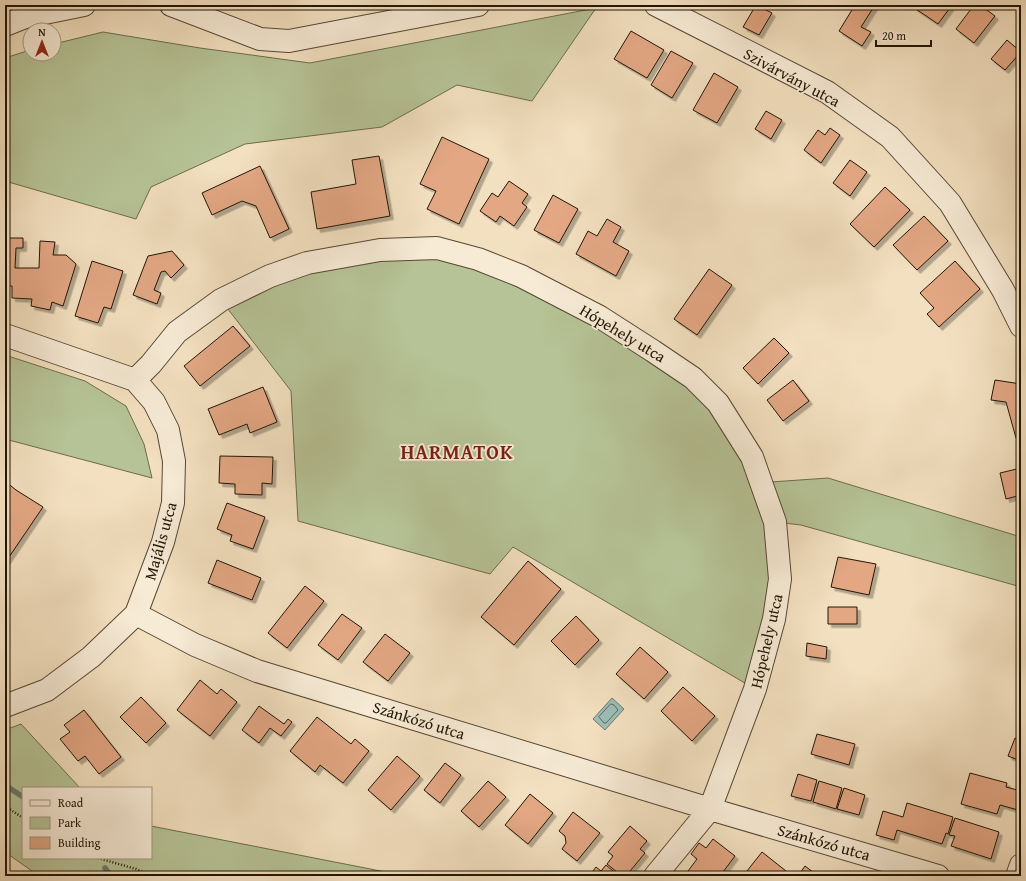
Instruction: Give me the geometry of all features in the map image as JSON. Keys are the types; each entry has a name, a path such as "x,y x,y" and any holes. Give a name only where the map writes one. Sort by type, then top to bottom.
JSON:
{"street":[{"path":"5,25 25,17 84,5"},
{"path":"171,5 212,13 260,39 289,41 478,5"},
{"name":"Szivárvány utca","path":"656,5 827,92 890,137 950,203 1003,290 1021,326"},
{"name":"Hópehely utca","path":"134,380 151,364 177,332 221,300 270,276 307,262 380,250 437,248 478,259 521,276 600,317 693,378 718,403 752,457 775,522 780,579 774,619 755,689 710,809"},
{"name":"Majális utca","path":"5,335 134,380 154,402 168,430 174,461 173,503 163,542 136,614 91,657 47,690 5,706"},
{"name":"Szánkózó utca","path":"136,614 196,645 257,671 710,809 938,876"},
{"path":"656,876 710,809"},
{"path":"1017,876 1021,865"}],"path":[{"path":"5,806 22,817"},
{"path":"101,859 136,869 151,876"}],"green space":[{"path":"596,8 532,101 457,85 382,127 245,144 151,187 136,219 5,181 5,58 22,53 22,62 62,62 62,42 103,32 200,48 310,63"},
{"path":"471,257 693,378 757,483 828,478 1021,537 1021,587 801,525 775,522 774,619 755,689 513,547 490,574 298,521 291,391 221,300 329,259"},
{"path":"5,355 85,381 126,406 144,444 152,478 5,439"},
{"path":"21,724 79,787 22,787 22,859 152,859 152,826 406,876 39,876 5,852 5,730"}],"water":[{"path":"612,698 624,709 605,730 593,719"}],"building":[{"path":"756,5 772,13 759,35 743,27"},
{"path":"855,5 875,5 861,27 871,32 862,46 839,31"},
{"path":"914,5 952,5 938,24 913,7"},
{"path":"974,5 980,5 995,16 974,43 956,29"},
{"path":"631,31 664,50 647,78 614,59"},
{"path":"1007,40 1021,52 1005,70 991,59"},
{"path":"671,51 693,63 672,98 651,85"},
{"path":"714,73 738,87 717,123 693,110"},
{"path":"766,111 782,120 771,139 755,129"},
{"path":"830,128 840,135 821,163 804,150 818,130 825,135"},
{"path":"442,137 489,159 459,224 427,209 436,191 420,184"},
{"path":"379,156 390,216 317,229 311,192 356,184 352,160"},
{"path":"850,160 867,172 850,196 833,183"},
{"path":"260,166 289,229 270,238 256,206 242,201 212,215 202,193"},
{"path":"509,181 528,194 522,203 527,207 514,226 500,216 496,222 480,211 492,193 498,197"},
{"path":"885,187 910,210 874,247 850,224"},
{"path":"553,195 578,209 559,243 534,230"},
{"path":"924,216 948,241 917,270 893,245"},
{"path":"607,219 621,227 613,242 629,251 616,276 576,254 588,231 597,236"},
{"path":"9,238 23,238 23,248 16,248 15,268 39,268 40,241 55,242 53,255 66,255 76,264 63,306 52,302 50,310 31,306 32,299 12,298 12,286 9,286"},
{"path":"172,251 184,265 171,278 165,271 161,272 154,290 161,293 157,304 133,295 148,256"},
{"path":"92,261 123,271 111,309 104,307 98,323 75,316"},
{"path":"955,261 980,289 939,327 927,314 934,308 920,293"},
{"path":"709,269 732,285 697,335 674,319"},
{"path":"233,326 250,346 200,386 184,366"},
{"path":"774,338 789,353 758,384 743,368"},
{"path":"793,380 809,401 783,421 767,400"},
{"path":"995,380 1021,384 1021,437 1016,438 1006,402 991,400"},
{"path":"263,387 277,422 250,433 247,424 219,435 208,409"},
{"path":"220,456 273,457 272,484 262,483 262,495 235,494 235,484 219,483"},
{"path":"1021,468 1021,495 1006,499 1000,473"},
{"path":"5,481 16,490 43,507 5,563"},
{"path":"227,503 265,517 253,549 230,541 232,535 217,529"},
{"path":"838,557 876,564 869,595 831,587"},
{"path":"217,560 261,578 252,600 208,583"},
{"path":"528,561 561,589 514,645 481,617"},
{"path":"305,586 324,601 287,648 268,633"},
{"path":"828,607 857,607 857,624 828,624"},
{"path":"342,614 362,628 338,660 318,645"},
{"path":"576,616 599,640 575,665 551,641"},
{"path":"385,634 410,653 388,681 363,662"},
{"path":"807,643 827,647 826,659 806,656"},
{"path":"1021,643 1021,666 1017,665"},
{"path":"640,647 668,672 644,699 616,674"},
{"path":"200,680 217,694 221,689 237,702 210,736 177,710"},
{"path":"683,687 715,716 692,741 661,711"},
{"path":"141,697 166,723 146,743 120,717"},
{"path":"259,706 284,724 288,719 292,722 281,736 270,728 259,743 242,730"},
{"path":"84,710 121,757 99,774 85,756 78,761 60,739 70,732 64,725"},
{"path":"317,717 351,744 355,739 369,751 343,783 320,765 315,772 290,751"},
{"path":"817,734 855,744 849,765 811,754"},
{"path":"1015,738 1021,741 1021,761 1008,756"},
{"path":"397,756 420,776 391,810 368,790"},
{"path":"445,763 461,775 440,803 424,790"},
{"path":"970,773 1007,783 1006,787 1021,791 1021,800 1018,810 1000,805 997,814 961,804"},
{"path":"798,774 817,780 811,801 791,796"},
{"path":"488,781 506,797 479,827 461,811"},
{"path":"819,781 842,788 836,809 813,802"},
{"path":"844,788 865,795 859,815 837,809"},
{"path":"530,794 553,813 528,844 505,825"},
{"path":"907,803 953,817 948,834 946,833 942,844 897,830 894,840 876,835 883,811 903,817"},
{"path":"573,812 600,833 577,861 562,849 566,843 565,836 559,831"},
{"path":"955,818 999,832 991,859 951,846 955,836 949,835"},
{"path":"630,826 647,841 640,849 645,853 626,876 622,876 607,864 613,856 608,852"},
{"path":"713,839 735,856 720,876 695,876 688,871 697,859 691,854 699,843 706,848"},
{"path":"762,852 786,871 782,876 743,876"},
{"path":"606,865 619,876 589,876 596,867 601,871"},
{"path":"805,866 818,876 798,876"}],"waterway":[{"path":"5,785 22,796"},
{"path":"105,868 111,876"}],"district":[{"name":"HARMATOK","path":"457,451"}]}
